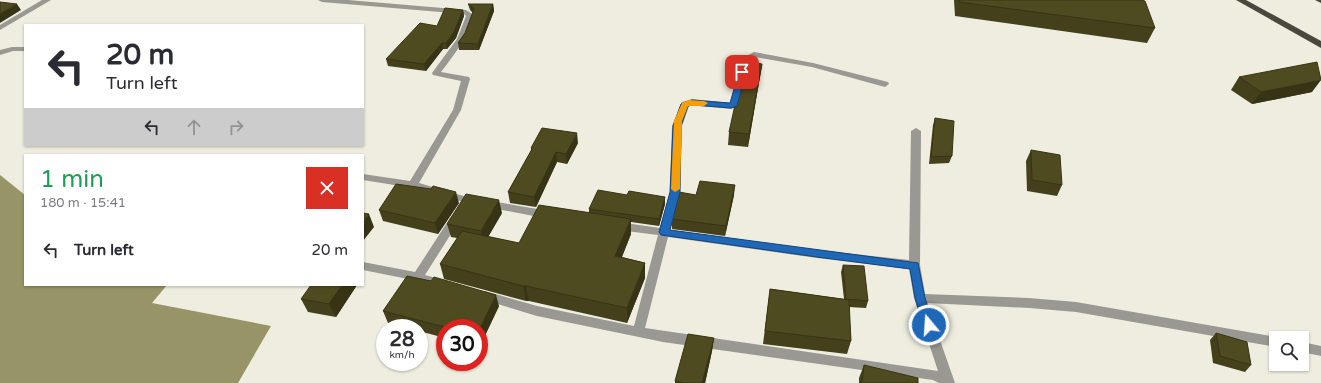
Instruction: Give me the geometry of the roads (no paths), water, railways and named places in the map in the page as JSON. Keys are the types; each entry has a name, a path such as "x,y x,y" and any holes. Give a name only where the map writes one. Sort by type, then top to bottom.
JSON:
{"highway":[{"path":"1240,0 1321,45"}],"street":[{"path":"0,28 47,0"},
{"path":"322,0 466,12 470,15 456,48 436,73 466,80 457,110 413,185"},
{"path":"0,53 12,49 24,49"},
{"path":"638,332 675,192 677,126 685,104 692,102 731,106 734,105 748,57 754,54 813,65 885,84"},
{"path":"916,131 914,265 920,298 948,381"},
{"path":"364,177 413,185 467,200 556,217"},
{"path":"418,277 467,200"},
{"path":"610,225 817,254 914,265"},
{"path":"364,266 418,277 455,288"},
{"path":"470,292 537,311 663,337 933,375 948,381"},
{"path":"920,298 1029,303 1076,307 1269,341"},
{"path":"1309,348 1321,351"}]}
